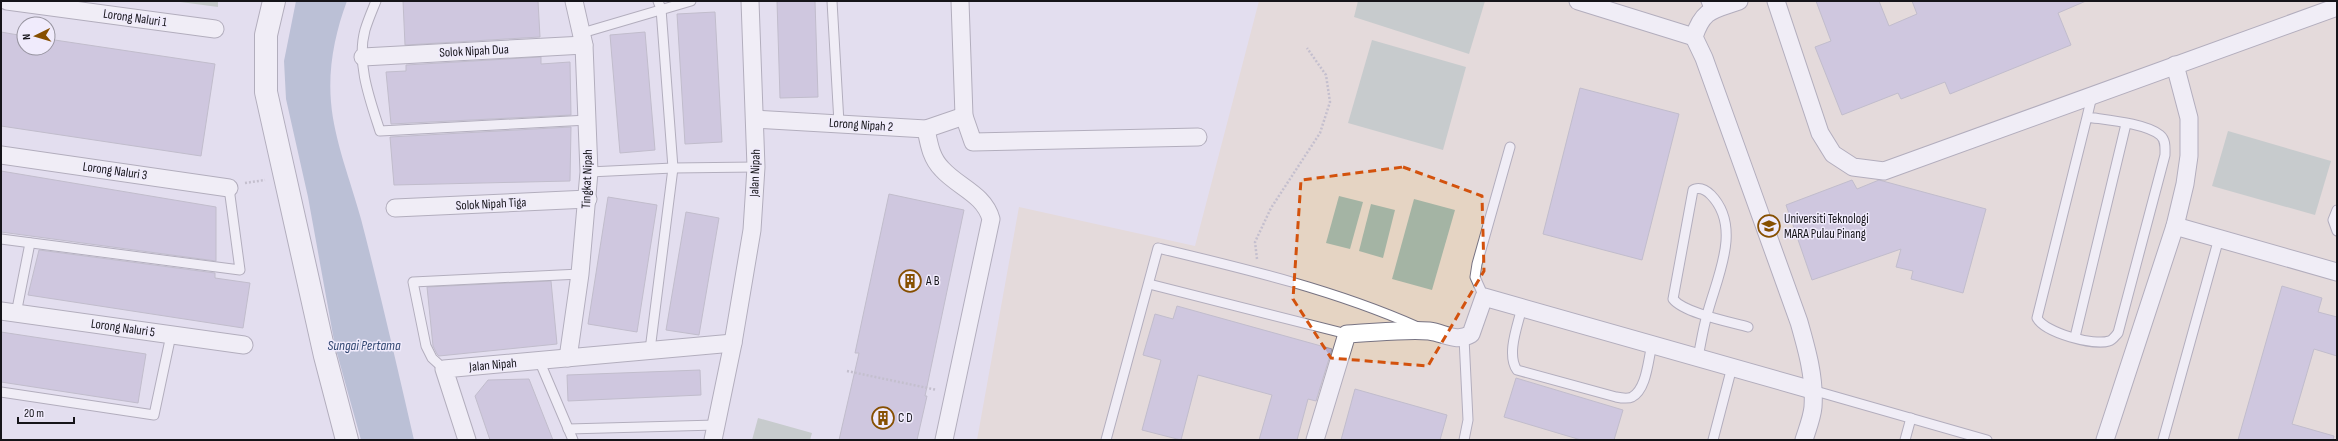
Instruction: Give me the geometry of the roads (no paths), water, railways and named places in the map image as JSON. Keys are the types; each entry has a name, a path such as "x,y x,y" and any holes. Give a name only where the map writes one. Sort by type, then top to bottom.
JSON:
{"street":[{"name":"Lorong Naluri 1","path":"7,1 215,29"},
{"path":"274,1 266,35 266,92 325,356 347,440"},
{"name":"Tingkat Nipah","path":"568,358 580,274 588,199 589,172 588,120 583,39 574,1"},
{"name":"Jalan Nipah","path":"714,432 733,343 752,230 756,167 750,1"},
{"path":"960,1 964,116 973,142 1198,137"},
{"path":"1578,1 1694,37"},
{"path":"1739,1 1708,6 1699,21 1694,37 1704,58 1799,322 1810,361 1813,408 1804,440"},
{"path":"1776,1 1820,133 1833,154 1853,167 1884,171 2337,7"},
{"name":"Solok Nipah Dua","path":"363,57 583,39"},
{"path":"2105,440 2175,226 2186,184 2189,156 2189,118 2175,65"},
{"name":"Lorong Nipah 2","path":"755,119 926,129 964,116"},
{"path":"926,129 930,151 942,169 988,208 991,219 944,440"},
{"name":"Lorong Naluri 3","path":"1,155 229,188"},
{"name":"Solok Nipah Tiga","path":"395,208 588,199"},
{"path":"2175,226 2337,272"},
{"path":"1315,440 1348,334 1429,331 1456,338 1464,338 1471,334 1484,297 1812,390"},
{"name":"Lorong Naluri 5","path":"9,313 244,345"},
{"name":"Jalan Nipah","path":"444,369 733,343"},
{"path":"444,369 467,440"}],"lane":[{"path":"376,1 365,31 363,57 367,91 380,131 588,120"},
{"path":"583,39 660,5 691,1"},
{"path":"832,1 839,123"},
{"path":"650,350 672,168 660,5"},
{"path":"2087,117 2146,128 2160,135 2164,141 2165,155 2118,333 2111,341 2101,343 2048,329 2040,324 2038,318 2092,96"},
{"path":"2075,337 2126,124"},
{"path":"1484,297 1475,277 1477,264 1510,147"},
{"path":"589,172 672,168 756,167"},
{"path":"1,239 240,270 229,188"},
{"path":"1698,357 1707,315 1724,258 1726,238 1724,215 1714,198 1706,190 1699,188 1693,190 1674,299 1678,304 1707,315 1748,327"},
{"path":"2337,210 2333,220 2337,231"},
{"path":"2163,440 2219,238"},
{"path":"9,313 30,243"},
{"path":"1106,440 1158,248 1259,272 1373,306 1429,331"},
{"path":"444,369 432,358 426,346 413,282 580,274"},
{"path":"1149,284 1348,334"},
{"path":"1522,308 1512,352 1513,364 1517,370 1616,397 1628,398 1633,396 1642,386 1652,344"},
{"path":"1,392 154,415 171,335"},
{"path":"1464,338 1468,420 1464,440"},
{"path":"539,360 573,440"},
{"path":"1713,440 1732,367"},
{"path":"1812,390 1987,440"},
{"path":"1905,440 1911,418"},
{"path":"568,429 714,432"}],"water":[{"name":"Sungai Pertama","path":"296,1 347,1 333,51 330,89 333,116 339,146 368,246 414,440 361,440 335,346 308,197 286,99 284,61"}],"place":[{"name":"Universiti Teknologi MARA Pulau Pinang","path":"1769,226"},
{"name":"A B","path":"910,281"},
{"name":"C D","path":"883,418"}]}
